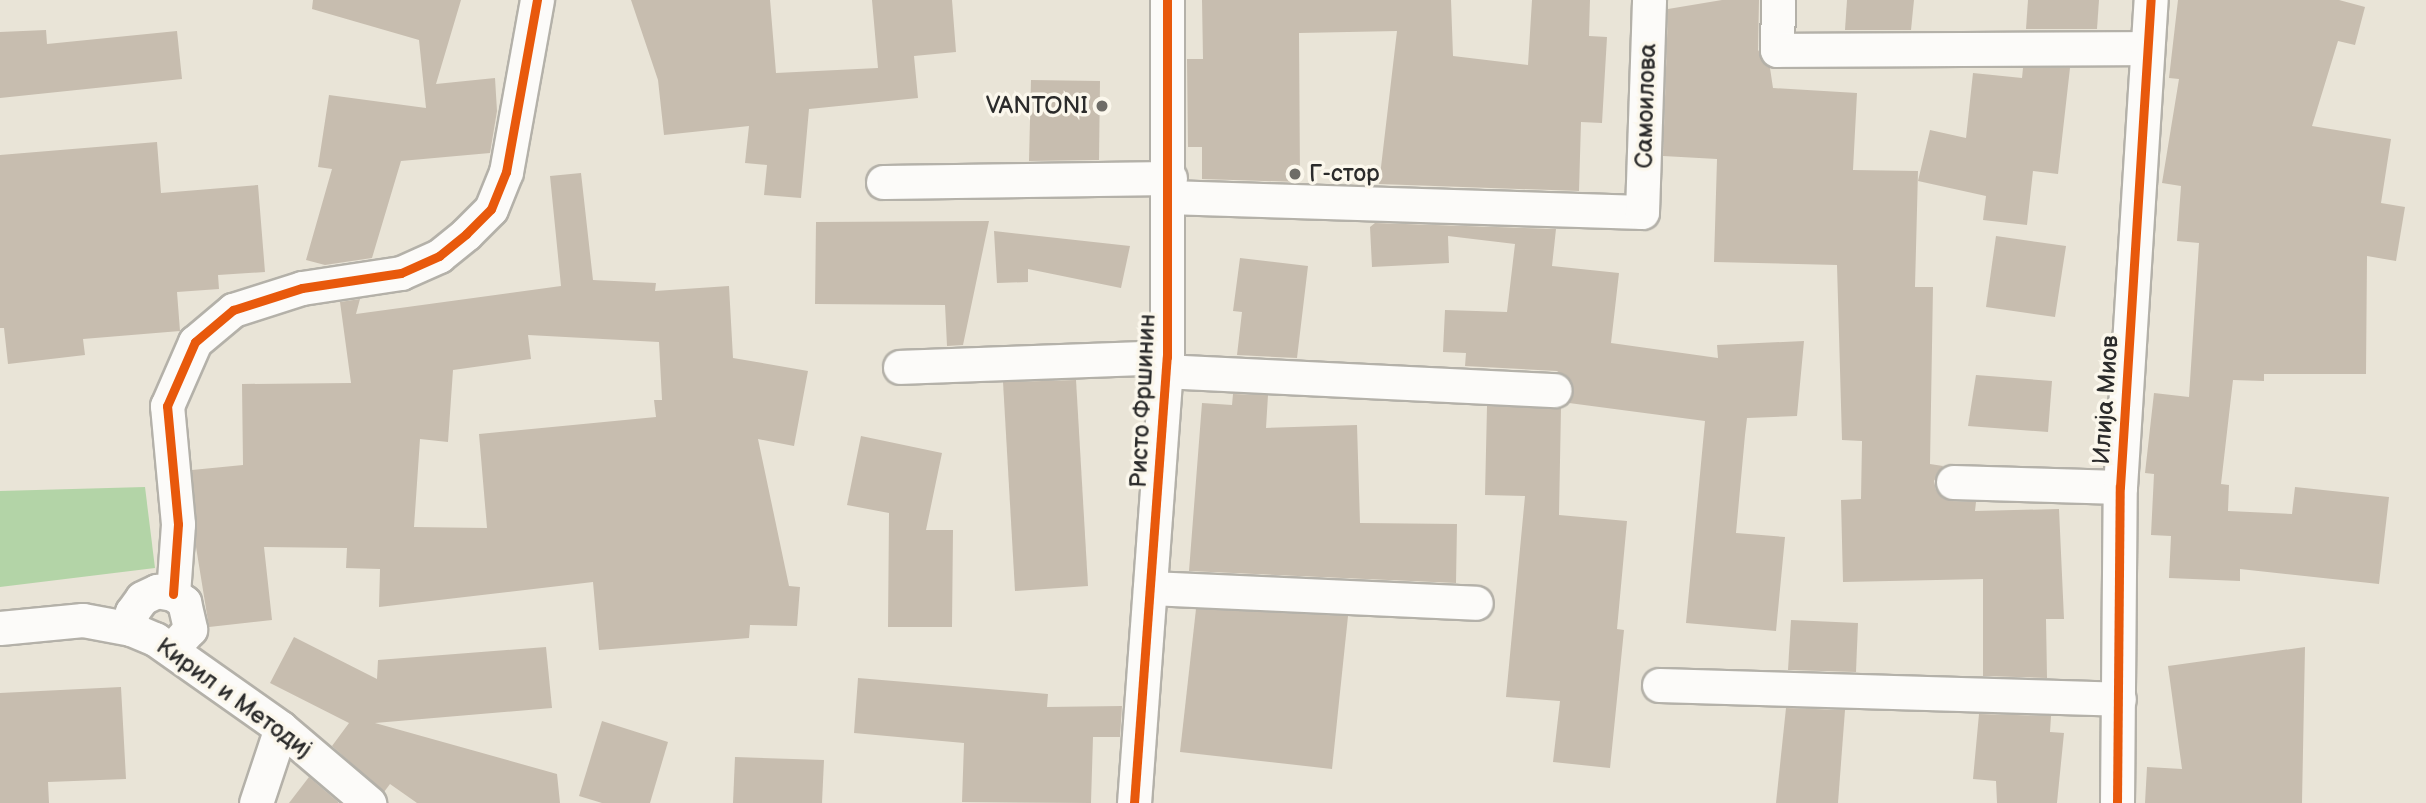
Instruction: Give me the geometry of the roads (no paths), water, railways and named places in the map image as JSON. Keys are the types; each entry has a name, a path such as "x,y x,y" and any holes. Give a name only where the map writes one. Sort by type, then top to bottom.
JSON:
{"street":[{"path":"173,594 178,524 167,406 195,342 233,310 302,288 401,273 439,256 491,209 506,172 537,0"},
{"name":"Ристо Фршинин","path":"1134,803 1166,364 1169,188 1167,0"},
{"name":"Самоилова","path":"1169,188 1642,212 1649,0"},
{"path":"1779,0 1777,50 2147,48"},
{"name":"Илија Миов","path":"2117,803 2120,487 2151,0"},
{"path":"883,182 1169,188"},
{"path":"900,367 1166,364 1555,390"},
{"path":"1953,482 2120,487"},
{"path":"1150,588 1476,603"},
{"path":"131,629 132,612 142,598 157,591 173,594 191,615 190,629 173,649"},
{"name":"Кирил и Методиј","path":"0,628 83,620 131,629 173,649 281,728 369,803"},
{"path":"1659,685 2119,698"},
{"path":"256,803 281,728"}],"place":[{"name":"VANTONI","path":"1102,106"},
{"name":"Г-стор","path":"1295,174"}]}
